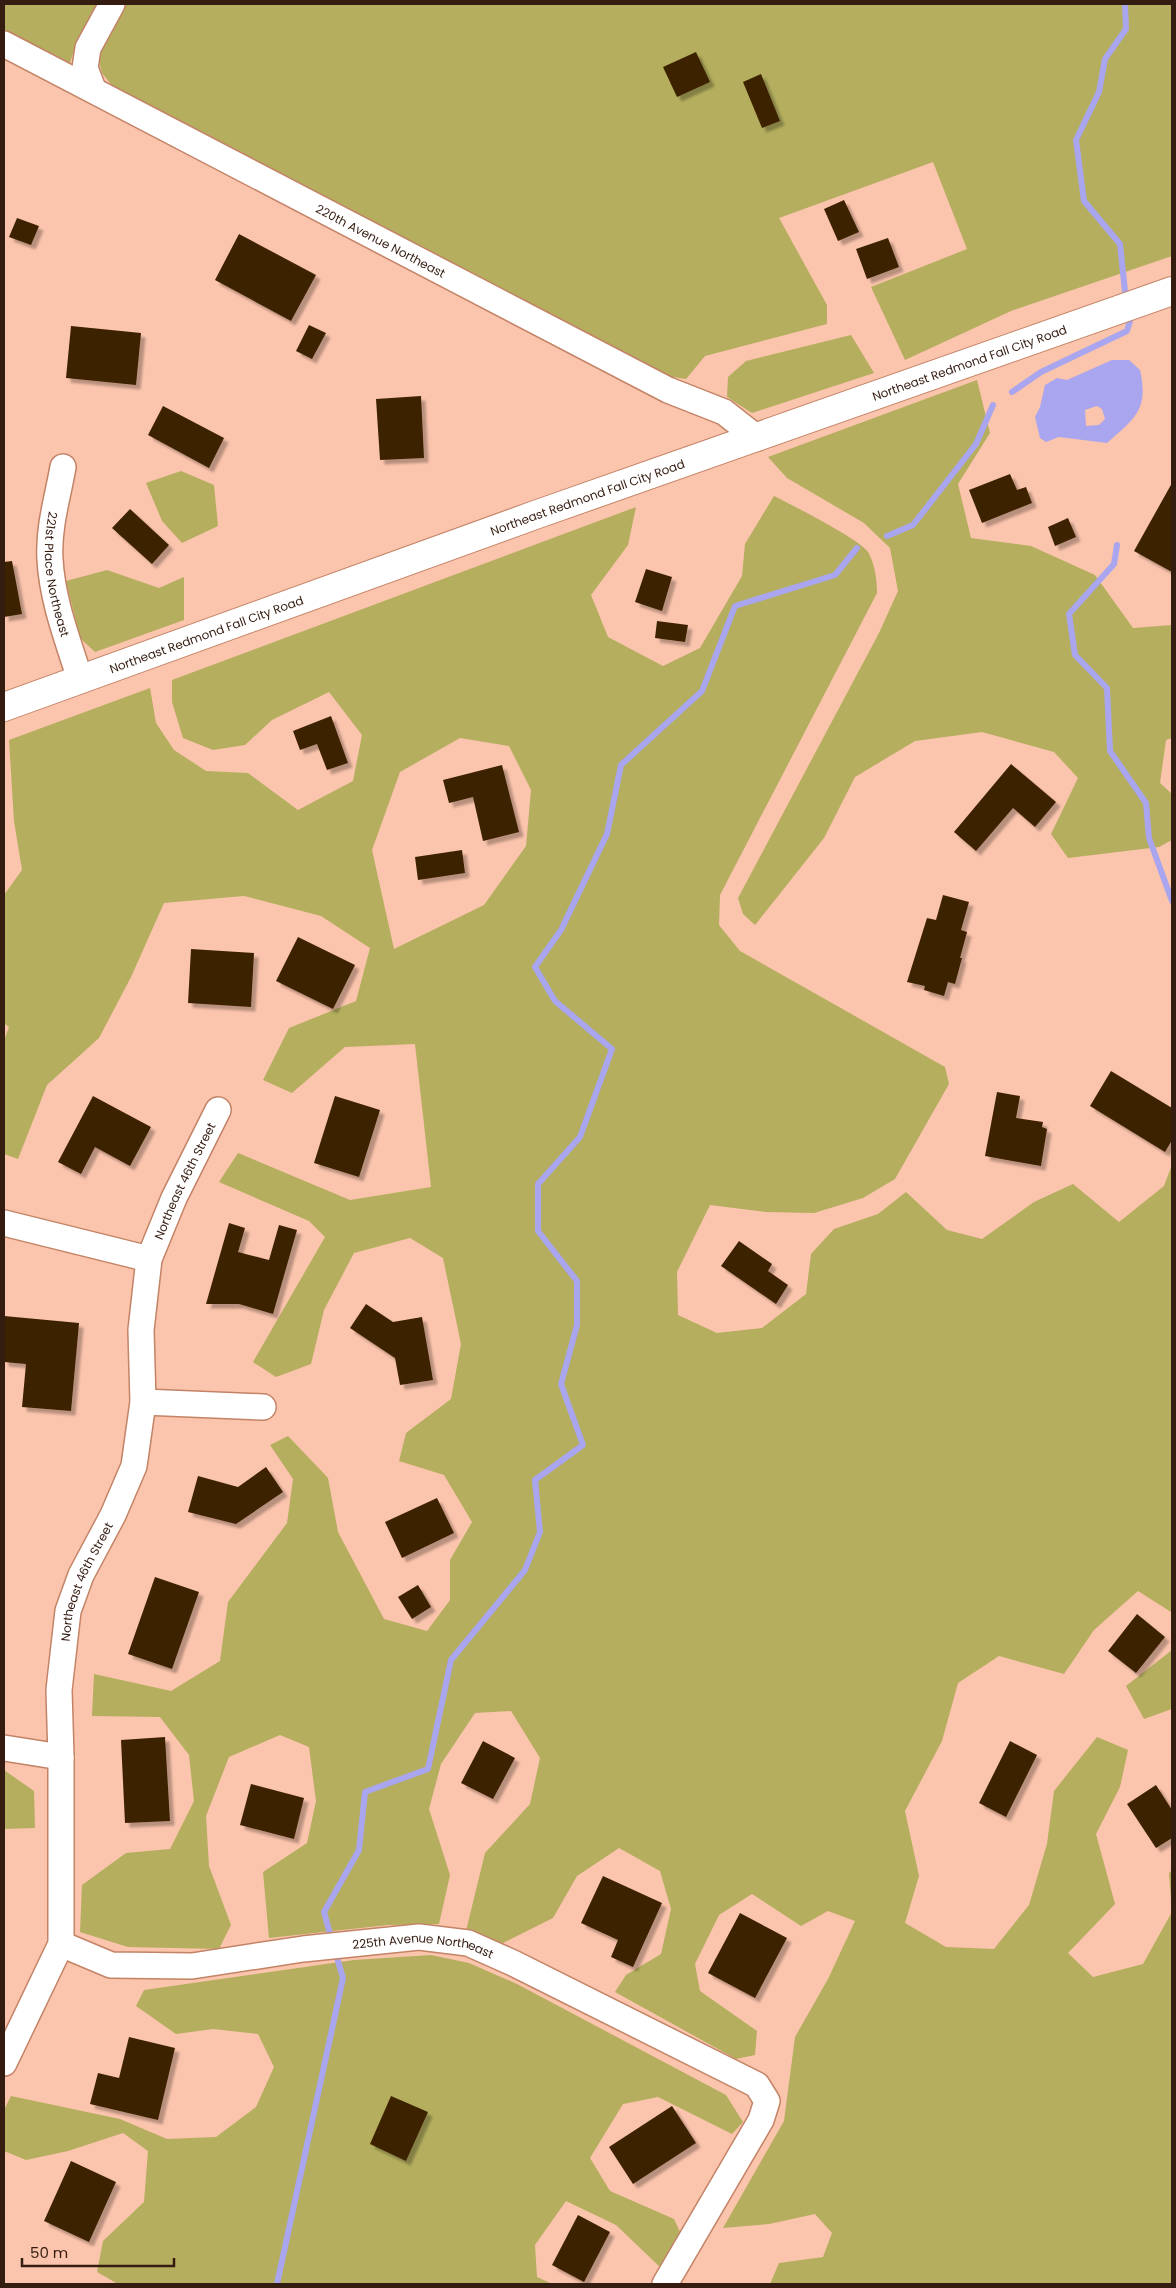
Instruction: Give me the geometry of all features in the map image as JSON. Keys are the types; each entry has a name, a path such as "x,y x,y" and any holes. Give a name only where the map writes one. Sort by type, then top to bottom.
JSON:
{"main road":[{"name":"Northeast Redmond Fall City Road","path":"4,707 1172,291"}],"street":[{"path":"93,89 85,68 88,48 112,4"},
{"name":"220th Avenue Northeast","path":"4,44 668,390 724,412 757,438"},
{"name":"221st Place Northeast","path":"63,467 52,529 50,559 60,615 80,679"},
{"name":"Northeast 46th Street","path":"4,2064 62,1944 62,1757 59,1690 68,1611 81,1575 112,1515 134,1466 143,1402 141,1330 149,1260 174,1198 218,1110"},
{"path":"4,1223 149,1260"},
{"path":"143,1402 263,1407"},
{"path":"4,1748 62,1757"},
{"name":"225th Avenue Northeast","path":"62,1944 111,1965 192,1966 303,1949 419,1937 468,1943 514,1963 757,2085 767,2101 761,2120 665,2284"}],"shaded area":[{"path":"4,4 98,4 75,47 69,66 4,31"},
{"path":"126,4 1172,4 1172,256 1011,311 905,360 871,287 967,249 933,162 779,218 827,305 827,324 705,356 686,379 666,376 118,93 102,73 97,54"},
{"path":"851,335 874,373 752,413 727,397 728,377 746,361"},
{"path":"1112,360 1129,360 1140,370 1143,395 1141,404 1132,419 1107,443 1059,437 1046,442 1040,438 1035,417 1040,407 1045,385 1057,378 1067,380","holes":["1097,406 1102,409 1105,419 1099,425 1086,426 1085,410"]},
{"path":"977,380 990,433 958,484 971,538 1031,546 1095,575 1133,628 1172,625 1172,738 1166,740 1160,783 1172,794 1172,840 1159,847 1068,858 1051,834 1078,778 1054,752 982,732 915,741 855,777 824,838 755,925 743,914 738,898 879,633 898,591 890,548 864,523 787,478 768,457"},
{"path":"181,471 214,485 218,526 182,543 162,521 146,483"},
{"path":"774,496 824,522 863,546 872,562 876,577 877,593 720,895 719,925 740,951 945,1067 949,1084 895,1179 863,1198 814,1213 766,1212 710,1205 677,1272 678,1315 717,1333 762,1328 806,1294 811,1254 834,1229 878,1214 906,1192 947,1230 982,1239 1034,1202 1073,1184 1119,1222 1164,1186 1172,1165 1172,1627 1171,1612 1138,1591 1094,1630 1064,1674 999,1656 958,1683 942,1741 905,1811 919,1876 905,1923 946,1947 994,1949 1029,1905 1047,1844 1054,1791 1097,1737 1128,1750 1120,1787 1096,1834 1115,1904 1068,1953 1093,1977 1143,1964 1172,1912 1172,2284 770,2284 779,2263 823,2257 832,2233 815,2214 769,2224 723,2228 784,2121 795,2037 828,1979 855,1921 828,1911 801,1926 752,1894 719,1915 695,1964 700,1991 757,2031 755,2055 736,2059 615,1992 626,1975 661,1954 671,1909 660,1871 619,1848 577,1876 553,1918 503,1943 466,1931 485,1853 530,1804 540,1758 511,1711 475,1713 441,1764 429,1809 450,1875 439,1924 388,1925 269,1938 263,1872 307,1843 316,1801 309,1747 280,1735 229,1757 206,1816 209,1866 231,1925 219,1949 128,1947 80,1932 82,1885 126,1853 170,1849 194,1801 189,1755 160,1717 92,1716 94,1674 171,1691 220,1661 228,1602 287,1523 293,1479 270,1445 288,1436 328,1478 338,1532 384,1619 427,1631 450,1600 450,1560 472,1522 444,1475 399,1461 406,1433 451,1399 461,1344 443,1258 410,1238 354,1253 324,1310 311,1364 276,1377 253,1362 325,1237 309,1221 219,1182 238,1153 350,1200 431,1187 415,1044 345,1047 292,1093 263,1080 289,1028 356,1001 370,948 321,916 244,896 164,903 131,977 99,1038 47,1085 18,1159 4,1154 4,1041 9,1027 4,1023 4,895 22,870 14,821 9,740 150,688 156,723 174,750 206,771 248,773 298,810 353,781 362,735 329,692 272,720 245,745 213,750 183,738 172,702 172,680 636,507 628,545 591,595 608,637 663,666 700,648 742,576 745,544","holes":["460,738 509,746 531,790 526,846 484,905 394,949 372,850 400,772"]},
{"path":"107,570 159,588 184,577 184,620 95,652 80,638 66,581"},
{"path":"1172,1650 1172,1709 1144,1719 1126,1686"},
{"path":"4,1770 34,1791 35,1828 4,1829"},
{"path":"1172,1870 1172,1912 1169,1873"},
{"path":"431,1955 469,1963 517,1984 726,2095 743,2122 732,2134 658,2097 623,2104 590,2158 610,2191 674,2219 681,2234 661,2268 616,2225 566,2201 535,2245 537,2277 552,2284 118,2284 97,2272 103,2241 144,2202 148,2151 123,2133 68,2151 26,2160 4,2151 4,2110 11,2096 120,2119 167,2139 216,2137 256,2107 274,2067 258,2034 213,2029 176,2034 136,2006 144,1990 354,1960"}],"building":[{"path":"696,52 710,82 677,97 663,67"},
{"path":"761,74 780,121 762,128 743,82"},
{"path":"844,200 859,232 838,241 824,209"},
{"path":"17,218 39,226 31,245 9,237"},
{"path":"239,234 316,275 291,321 215,280"},
{"path":"888,238 899,267 867,279 856,249"},
{"path":"309,325 326,333 312,359 296,351"},
{"path":"71,326 141,333 136,385 66,378"},
{"path":"421,396 424,458 380,460 376,399"},
{"path":"163,406 224,438 209,468 148,435"},
{"path":"1010,474 1017,490 1026,487 1032,503 982,523 969,490"},
{"path":"1172,483 1172,572 1134,551"},
{"path":"130,509 169,545 152,564 112,528"},
{"path":"1068,518 1076,537 1055,546 1048,527"},
{"path":"12,561 22,614 4,617 4,562"},
{"path":"646,569 672,577 662,611 635,602"},
{"path":"657,621 688,625 685,642 655,638"},
{"path":"331,716 348,763 327,770 317,744 300,750 293,731"},
{"path":"1011,764 1056,802 1035,827 1013,808 976,851 954,832"},
{"path":"502,765 519,832 483,841 473,797 449,803 443,780"},
{"path":"462,850 465,873 418,880 415,857"},
{"path":"943,895 969,902 961,930 967,932 960,958 962,958 955,984 948,982 944,996 924,990 925,986 907,982 927,918 936,920"},
{"path":"298,937 355,965 333,1009 276,981"},
{"path":"191,949 254,953 251,1007 188,1003"},
{"path":"1111,1071 1172,1108 1172,1140 1165,1152 1090,1106"},
{"path":"997,1092 1020,1096 1016,1118 1043,1122 1042,1127 1047,1129 1041,1166 985,1156"},
{"path":"93,1096 151,1127 130,1166 95,1147 81,1174 58,1162"},
{"path":"335,1096 380,1110 359,1177 314,1163"},
{"path":"229,1223 245,1228 238,1252 269,1260 279,1225 297,1230 273,1314 239,1304 206,1304"},
{"path":"739,1241 772,1264 768,1271 788,1285 776,1304 721,1266"},
{"path":"366,1304 393,1322 422,1317 433,1380 400,1385 395,1358 350,1328"},
{"path":"4,1316 79,1323 71,1411 22,1407 26,1364 4,1362"},
{"path":"266,1467 283,1492 236,1524 188,1512 198,1476 238,1487"},
{"path":"437,1498 454,1533 402,1558 385,1522"},
{"path":"155,1577 199,1592 172,1669 128,1654"},
{"path":"418,1585 431,1607 412,1619 398,1597"},
{"path":"1137,1614 1165,1637 1136,1673 1108,1651"},
{"path":"165,1737 170,1821 125,1823 121,1740"},
{"path":"483,1741 515,1758 493,1799 461,1783"},
{"path":"1010,1741 1037,1755 1006,1817 979,1803"},
{"path":"251,1784 304,1798 294,1839 240,1825"},
{"path":"1156,1785 1172,1810 1172,1838 1156,1848 1127,1804"},
{"path":"603,1876 662,1903 633,1967 611,1957 618,1940 581,1923"},
{"path":"740,1913 787,1938 755,1998 708,1973"},
{"path":"129,2037 175,2048 158,2120 90,2104 98,2073 119,2078"},
{"path":"391,2096 428,2112 406,2161 370,2144"},
{"path":"672,2106 696,2143 633,2184 609,2147"},
{"path":"71,2161 116,2182 89,2242 44,2221"},
{"path":"578,2215 610,2232 584,2282 552,2265"}],"waterway":[{"path":"1125,4 1126,29 1105,59 1099,92 1076,140 1084,201 1120,244 1126,301"},
{"path":"1012,392 1041,372 1127,331 1130,321 1129,314"},
{"path":"887,536 913,525 976,444 993,405"},
{"path":"1117,545 1114,564 1069,614 1075,655 1107,688 1110,751 1146,803 1149,838 1172,901"},
{"path":"332,1941 324,1912 359,1850 365,1792 428,1769 451,1660 525,1570 540,1532 535,1480 583,1445 561,1384 577,1325 577,1281 538,1231 538,1184 580,1137 612,1049 555,1001 535,967 561,930 607,834 621,765 702,691 735,606 835,575 857,548"},
{"path":"277,2284 343,1978 335,1951"}]}
